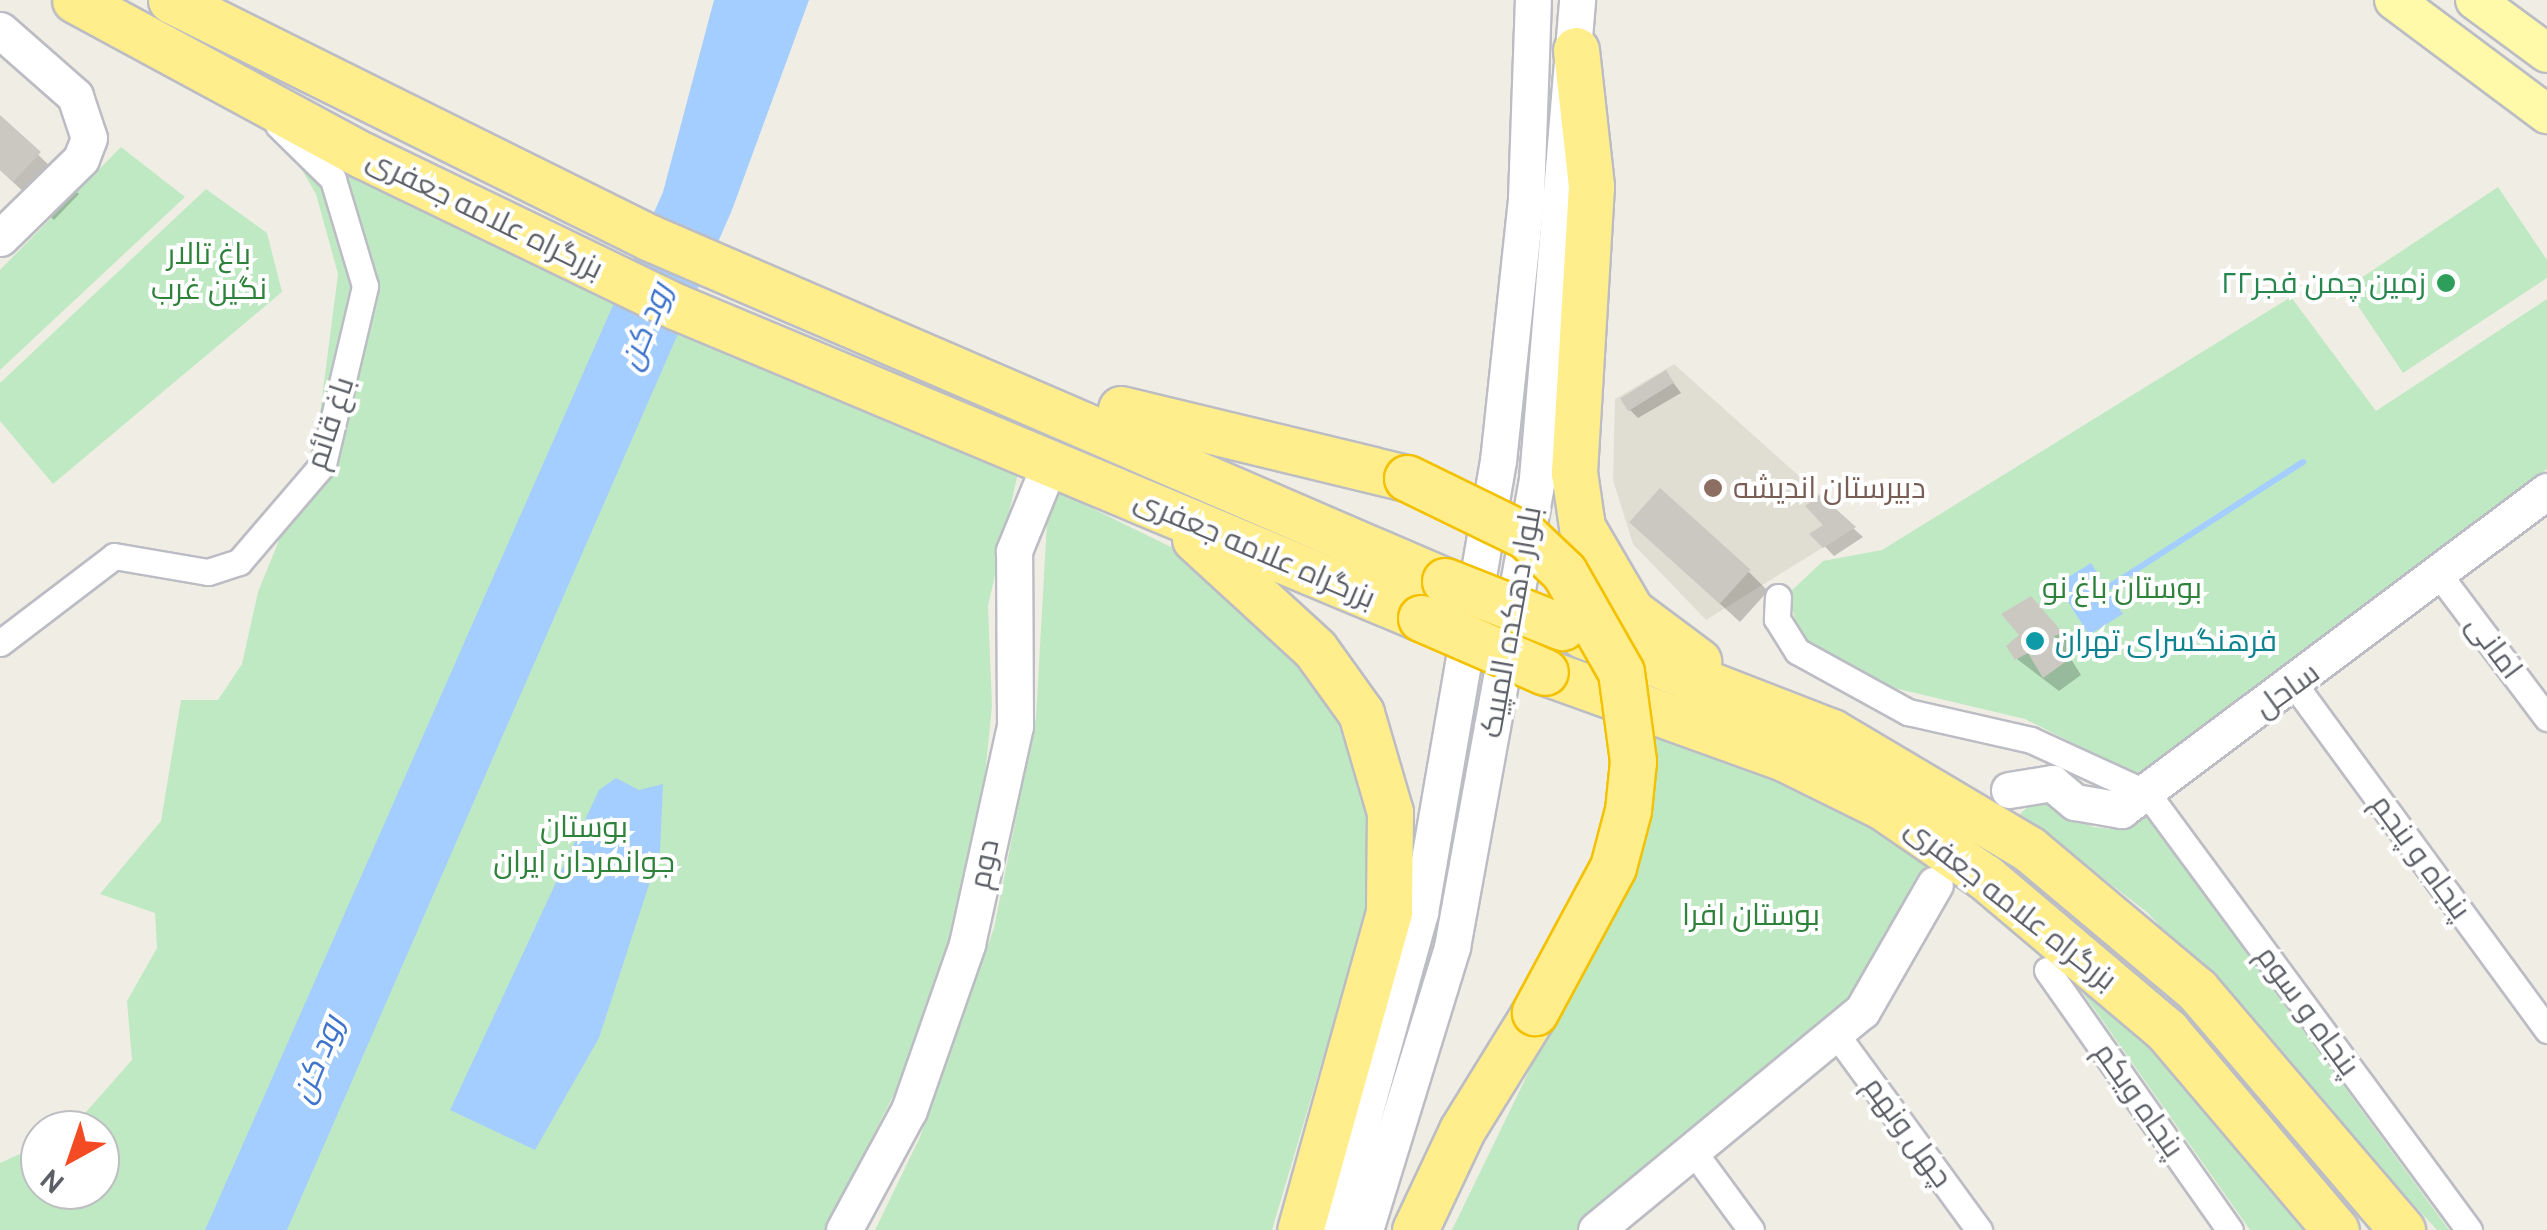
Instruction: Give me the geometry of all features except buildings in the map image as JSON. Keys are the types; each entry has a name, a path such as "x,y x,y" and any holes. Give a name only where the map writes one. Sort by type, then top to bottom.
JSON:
{"highway":[{"name":"بزرگراه علامه جعفری","path":"75,0 362,155 677,307 922,411 1150,504 1433,600 1562,627 1832,732 2029,849 2184,978 2402,1230"},
{"name":"بزرگراه علامه جعفری","path":"171,0 372,106 648,237 955,366 1433,600 1544,672 1786,759 1883,807 1984,877 2167,1031 2336,1230"},
{"path":"1576,50 1591,186 1574,472 1582,527 1631,611 1670,645 1832,732"},
{"path":"955,366 1058,386 1182,430 1407,478 1526,536 1564,572 1621,672 1633,760 1628,810 1613,866 1535,1012 1462,1130 1415,1230"},
{"path":"1150,504 1237,571 1315,649 1380,760 1394,862 1389,912 1300,1230"}],"main road":[{"name":"بلوار دهکده المپیک","path":"1332,1230 1420,912 1498,461 1526,198 1534,0"},
{"name":"بلوار دهکده المپیک","path":"1365,1230 1452,947 1538,478 1576,50 1577,0"},
{"path":"2394,0 2547,114"},
{"path":"2475,0 2547,53"},
{"path":"0,30 76,96 89,138 81,159 0,238"},
{"name":"دوم","path":"844,1230 909,1110 967,944 1014,726 1014,552 1044,480"},
{"name":"ساحل","path":"2009,790 2052,782 2074,802 2121,810 2440,576 2547,491"},
{"path":"1596,1230 1836,1034 1881,988 1934,884"}],"street":[{"name":"باغ قائم","path":"0,643 114,556 208,572 239,562 323,464 366,286 355,227 333,179 242,91"},
{"name":"امانی","path":"2440,576 2547,718"},
{"path":"1778,597 1777,619 1797,651 1908,712 2031,740 2147,792"},
{"name":"پنجاه و پنجم","path":"2294,684 2547,1030"},
{"name":"پنجاه و سوم","path":"2147,792 2468,1230"},
{"name":"پنجاه ویکم","path":"2048,970 2230,1230"},
{"name":"چهل ونهم","path":"1836,1034 1979,1230"},
{"path":"1693,1151 1751,1230"}],"shaded area":[{"name":"دبیرستان اندیشه","path":"1674,364 1856,527 1706,620 1633,544 1613,480 1615,399"}],"green space":[{"name":"بوستان جوانمردان ایران","path":"275,124 1018,473 988,606 992,706 975,877 917,1049 825,1230 0,1230 0,1163 20,1154 20,1210 120,1210 120,1110 88,1110 132,1060 127,1001 157,948 155,913 100,894 161,821 181,700 218,700 242,664 258,592 315,452 338,274 316,194"},
{"path":"121,147 185,197 0,370 0,270"},
{"name":"زمین چمن فجر۲۲","path":"2498,187 2547,260 2547,278 2403,373 2346,288"},
{"name":"باغ تالار نگین غرب","path":"206,189 267,233 282,292 53,484 0,421 0,383"},
{"name":"بوستان باغ نو","path":"2291,297 2376,411 2547,299 2547,469 2137,775 2025,719 1873,683 1800,643 1789,593 1823,561 1882,550"},
{"path":"1049,487 1175,549 1234,591 1292,642 1367,756 1369,903 1272,1230 875,1230 920,1137 994,928 1036,717"},
{"name":"بوستان افرا","path":"1644,723 1796,785 1935,861 1877,981 1582,1230 1452,1230 1551,1026"},
{"path":"2039,796 2093,827 2123,830 2147,817 2449,1230 2437,1230 2148,913 2020,814"},
{"path":"2052,949 2169,1062 2306,1230 2250,1230"}],"water":[{"name":"رود کن","path":"714,0 809,0 732,210 287,1230 205,1230 663,192"},
{"path":"2091,563 2123,614 2089,635 2057,584"},
{"path":"616,778 639,790 663,784 660,851 599,1038 535,1150 450,1110 599,790"}],"waterway":[{"path":"2109,587 2303,462"}],"place":[{"name":"زمین چمن فجر۲۲","path":"2446,283"},
{"name":"دبیرستان اندیشه","path":"1713,488"},
{"name":"فرهنگسرای تهران","path":"2035,641"}]}
